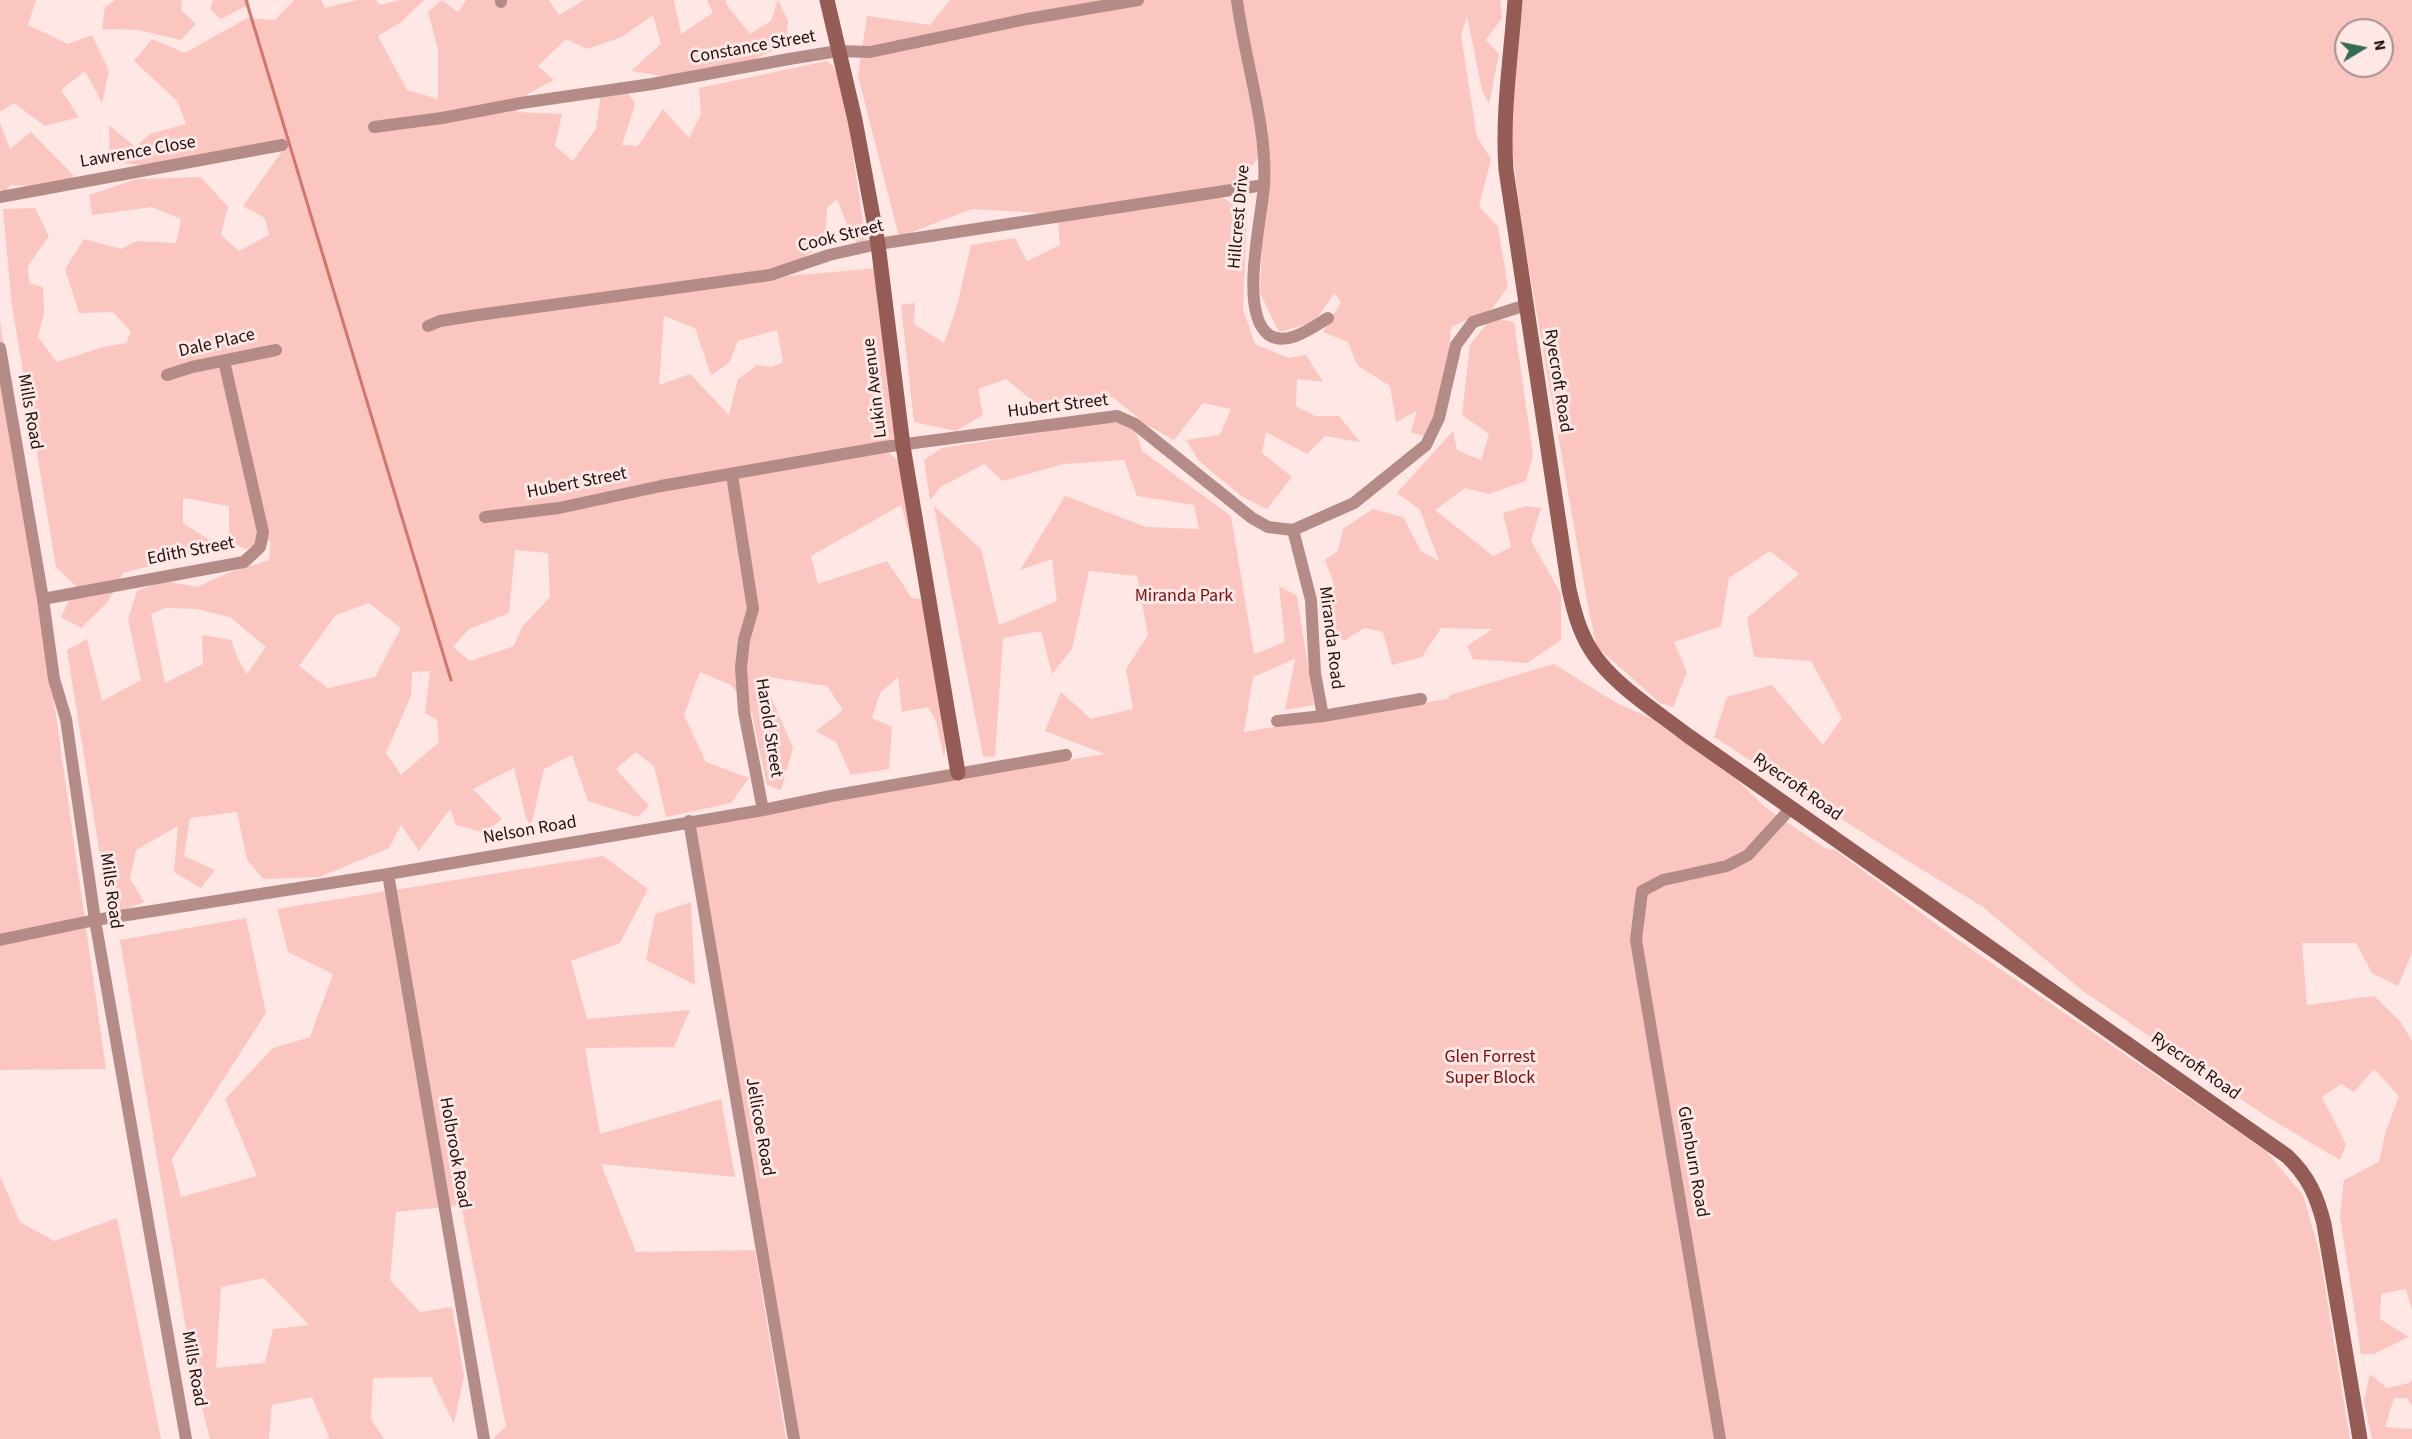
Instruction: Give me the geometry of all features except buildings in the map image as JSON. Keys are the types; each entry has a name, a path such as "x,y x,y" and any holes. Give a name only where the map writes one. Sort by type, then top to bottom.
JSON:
{"street":[{"name":"Lukin Avenue","path":"827,0 855,120 878,244 903,446 958,773"},
{"name":"Constance Street","path":"374,127 652,84 838,51 870,52 1027,19 1138,0"},
{"name":"Hillcrest Drive","path":"1237,0 1263,148 1264,185 1257,231 1253,284 1259,323 1270,336 1286,339 1304,333 1328,318"},
{"name":"Ryecroft Road","path":"1515,0 1503,131 1506,170 1569,589 1578,623 1592,651 1613,676 1687,735 2162,1067 2287,1156 2302,1170 2318,1200 2324,1224 2360,1439"},
{"name":"Lawrence Close","path":"0,197 282,145"},
{"name":"Cook Street","path":"428,326 440,321 478,315 770,275 829,255 878,244 1264,185"},
{"path":"1293,530 1354,503 1426,445 1439,418 1456,345 1473,322 1526,305"},
{"name":"Mills Road","path":"0,348 43,598 54,679 66,719 95,920 186,1439"},
{"name":"Dale Place","path":"167,375 276,350"},
{"name":"Edith Street","path":"43,598 244,562 260,547 263,532 224,361"},
{"name":"Hubert Street","path":"485,517 559,508 661,486 884,447 1117,416 1135,424 1252,518 1268,527 1293,530"},
{"name":"Harold Street","path":"732,475 753,609 744,640 741,668 744,712 763,810"},
{"name":"Miranda Road","path":"1293,530 1311,600 1315,673 1323,716"},
{"path":"1276,721 1323,716 1421,699"},
{"name":"Nelson Road","path":"0,940 95,920 388,874 1066,755"},
{"name":"Glenburn Road","path":"1720,1439 1636,940 1642,891 1663,880 1727,866 1748,855 1791,808"},
{"name":"Jellicoe Road","path":"689,821 794,1439"},
{"name":"Holbrook Road","path":"388,874 484,1439"}],"green space":[{"path":"0,0 36,0 28,25 68,44 92,35 109,71 102,103 85,71 61,90 79,117 45,126 14,103 0,112"},
{"path":"115,0 182,0 181,10 196,24 181,40 138,30 102,29 105,7"},
{"path":"213,0 249,0 250,4 221,19 210,9"},
{"path":"294,0 321,0 325,8 357,0 376,0 380,5 400,0 424,0 400,23 378,36 407,90 438,99 438,49 428,12 442,0 458,12 466,0 549,0 559,15 584,0 674,0 681,34 713,13 707,0 726,0 726,4 750,34 771,21 778,0 788,21 786,45 737,67 675,78 631,71 661,44 653,15 622,37 587,49 566,39 538,66 554,80 528,94 516,112 562,114 555,146 573,161 596,129 601,92 621,81 635,104 622,145 638,146 663,109 689,138 701,114 699,88 827,61 841,74 867,249 853,240 837,199 827,208 825,243 775,277 879,268 902,435 881,446 907,469 918,566 901,505 811,556 818,584 887,561 912,598 931,601 948,722 944,758 936,721 928,707 902,712 898,677 880,693 872,718 892,727 889,769 851,775 836,742 816,731 843,710 827,686 762,676 793,748 781,790 767,785 752,714 731,685 700,672 684,715 706,762 749,778 731,803 666,817 654,766 636,752 616,769 649,806 638,817 588,801 572,755 544,769 531,826 526,818 514,768 473,789 502,819 485,833 456,825 450,809 419,851 401,825 389,848 320,877 263,879 247,860 237,812 190,818 184,856 215,870 201,888 174,872 178,826 136,850 130,879 144,902 117,913 105,887 67,650 87,639 102,701 141,680 128,619 137,591 164,581 197,587 228,573 269,560 271,540 245,549 229,541 229,506 183,498 183,523 214,543 203,552 123,573 107,603 81,628 61,617 76,586 56,567 12,306 3,209 35,208 49,236 28,266 29,283 43,287 44,313 38,337 57,362 103,347 126,343 131,332 113,312 79,313 65,269 84,239 121,249 137,241 176,243 181,219 152,207 92,215 89,195 137,179 201,177 228,207 221,235 239,251 269,235 265,218 243,206 288,143 217,154 163,167 110,162 109,125 135,147 150,134 186,124 177,101 134,61 152,39 185,53 247,18 275,20","holes":["664,316 695,328 711,375 729,363 738,341 777,330 783,362 772,367 757,365 738,379 729,415 690,374 659,385","515,550 548,553 550,597 522,627 514,646 470,661 453,647 469,629 509,613","369,603 401,628 375,677 328,688 299,666 336,615","165,608 197,609 230,617 266,647 247,674 231,640 202,635 203,664 165,683 151,614","430,671 425,713 437,720 439,742 401,775 386,753 411,696 412,672"]},
{"path":"950,0 1500,0 1502,18 1486,40 1499,54 1489,104 1482,90 1467,16 1461,36 1477,137 1491,159 1479,206 1498,227 1508,287 1492,309 1451,327 1447,375 1429,438 1411,432 1417,411 1396,422 1390,386 1357,365 1348,342 1323,332 1341,302 1334,293 1315,322 1279,332 1260,293 1263,221 1271,172 1257,159 1237,185 1206,189 1247,211 1243,309 1255,344 1288,358 1306,355 1323,382 1297,379 1296,406 1315,416 1339,416 1360,442 1325,436 1307,454 1266,432 1262,453 1292,477 1267,509 1244,498 1199,461 1186,440 1220,435 1231,409 1203,403 1174,440 1147,425 1113,397 1039,406 1006,379 978,389 983,415 956,431 914,422 901,305 915,303 914,324 944,343 957,306 971,245 1015,238 1027,261 1060,245 1057,214 972,209 899,237 858,76 867,16 930,25"},
{"path":"1519,0 1668,0 1670,2 1670,0 2412,0 2412,953 2398,986 2372,973 2356,943 2302,943 2307,1005 2374,996 2400,1021 2412,1041 2412,1310 2406,1289 2381,1294 2380,1319 2409,1337 2374,1354 2361,1354 2340,1216 2344,1180 2379,1162 2385,1134 2399,1096 2374,1069 2354,1092 2341,1084 2322,1097 2346,1144 2340,1160 2266,1116 2083,991 1983,907 1714,737 1727,697 1772,685 1823,745 1842,718 1811,661 1754,657 1747,618 1799,574 1770,551 1729,578 1721,626 1674,642 1687,672 1673,707 1660,703 1597,647 1522,229 1510,131"},
{"path":"0,123 10,149 31,132 74,176 54,187 11,185 4,192 0,189"},
{"path":"1491,318 1514,322 1533,455 1526,481 1489,494 1465,488 1435,510 1493,556 1511,547 1503,513 1526,506 1541,508 1531,541 1561,594 1561,640 1527,663 1473,659 1467,646 1493,629 1441,628 1422,657 1392,665 1383,632 1364,628 1344,641 1334,632 1334,584 1325,560 1338,551 1343,529 1373,509 1403,517 1421,551 1439,561 1420,510 1397,493 1453,431 1457,450 1481,460 1489,434 1462,415 1470,345"},
{"path":"0,320 106,1069 0,1070"},
{"name":"Glen Forrest Super Block","path":"1103,420 1134,426 1142,451 1231,516 1254,654 1285,642 1279,586 1297,596 1314,705 1285,710 1295,659 1253,677 1244,732 1448,699 1450,695 1554,664 1618,704 1649,717 1736,779 1766,808 1825,848 1835,850 1958,940 2266,1151 2303,1195 2319,1251 2350,1439 794,1439 689,821 1105,754 1045,731 1061,692 1091,719 1133,709 1126,669 1148,635 1137,576 1089,571 1072,649 1052,674 1041,631 1003,638 995,757 983,756 934,506 981,549 999,625 1057,601 1052,559 1020,570 1065,496 1146,527 1199,529 1194,505 1137,496 1124,460 1064,464 1003,481 984,464 941,487 930,500 924,460 942,448"},
{"path":"603,856 648,889 620,943 571,961 587,1019 690,1010 674,1047 585,1048 600,1134 721,1099 735,1177 601,1164 636,1252 755,1250 786,1439 493,1439 506,1426 461,1205 396,1212 390,1280 420,1312 452,1307 464,1376 454,1424 431,1377 373,1378 371,1419 384,1439 327,1439 329,1437 312,1397 272,1405 269,1439 210,1439 194,1376 120,940 246,918 266,1013 172,1159 181,1197 257,1176 225,1099 273,1048 310,1037 333,974 288,952 277,909","holes":["264,1278 309,1325 273,1329 265,1363 216,1368 221,1287"]},
{"path":"691,902 695,985 646,960 655,914"},
{"path":"0,1176 20,1222 54,1241 117,1218 161,1439 0,1439"},
{"path":"2370,1374 2387,1388 2409,1383 2412,1380 2412,1406 2407,1398 2394,1398 2385,1427 2412,1429 2412,1439 2372,1439 2364,1401"}],"waterway":[{"path":"246,0 451,680"}],"park label":[{"name":"Miranda Park","path":"1184,597"}]}
